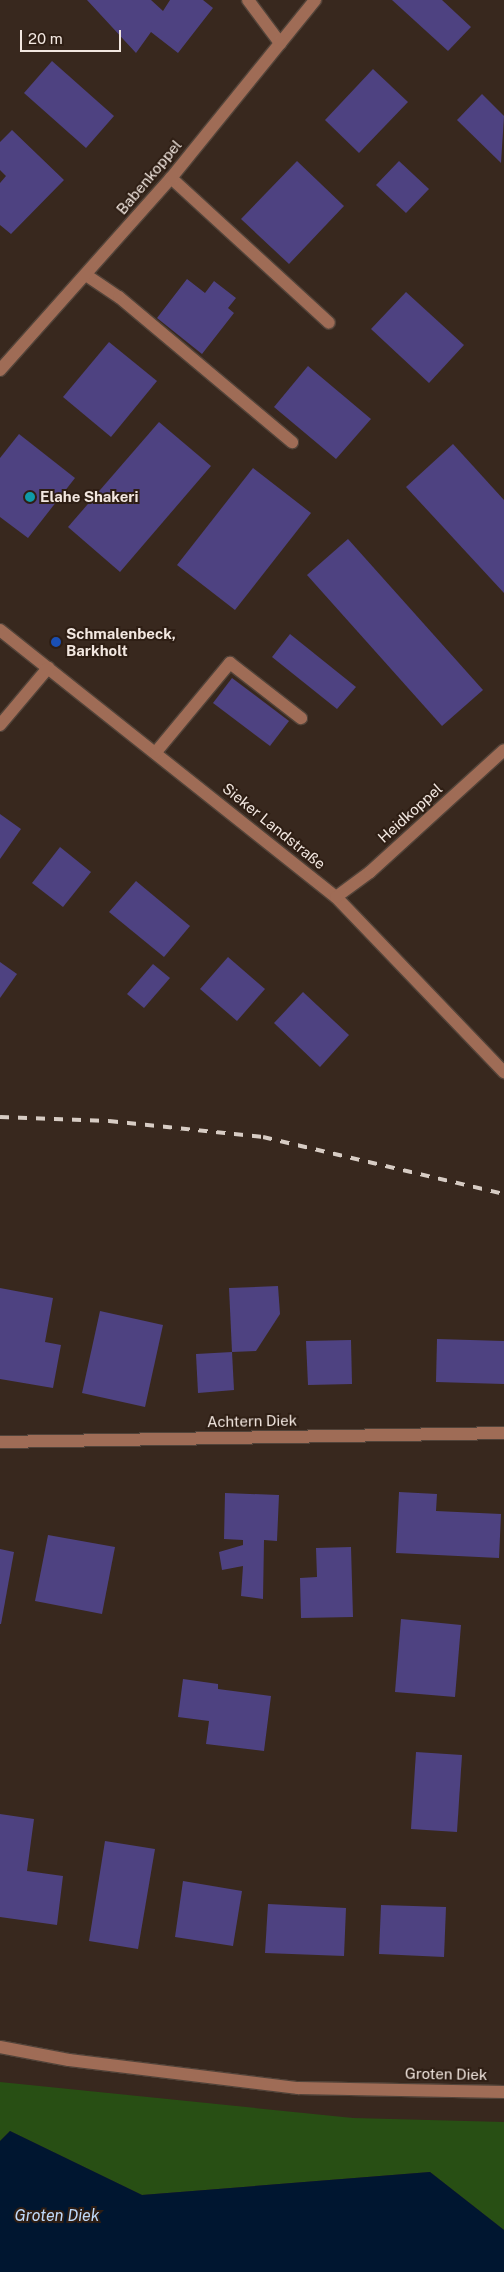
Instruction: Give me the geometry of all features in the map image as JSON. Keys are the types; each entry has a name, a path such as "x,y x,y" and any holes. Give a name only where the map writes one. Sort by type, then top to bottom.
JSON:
{"street":[{"path":"248,0 280,43"},
{"name":"Babenkoppel","path":"0,370 171,178 315,0"},
{"path":"171,178 329,323"},
{"path":"86,275 119,297 292,442"},
{"name":"Sieker Landstraße","path":"0,630 156,752 336,897 504,1072"},
{"path":"156,752 230,663 301,718"},
{"path":"0,725 48,668"},
{"name":"Heidkoppel","path":"336,897 370,872 504,750"},
{"name":"Achtern Diek","path":"0,1442 504,1433"},
{"name":"Groten Diek","path":"0,2047 69,2060 298,2088 504,2092"}],"green space":[{"path":"0,2082 353,2118 504,2122 504,2230 430,2172 142,2195 10,2131 0,2141"}],"water":[{"name":"Groten Diek","path":"10,2131 142,2195 430,2172 504,2230 504,2272 0,2272 0,2141"}],"building":[{"path":"87,0 151,0 163,11 170,0 203,0 213,8 178,53 151,32 136,53"},
{"path":"392,0 442,0 471,27 448,51"},
{"path":"52,61 114,116 86,148 24,93"},
{"path":"373,69 408,102 359,153 325,120"},
{"path":"482,94 504,116 501,163 457,120"},
{"path":"12,130 64,180 11,234 0,225 0,183 6,176 0,170 0,142"},
{"path":"297,161 344,206 289,264 241,219"},
{"path":"399,161 429,189 406,213 376,185"},
{"path":"187,279 205,293 214,281 236,298 228,308 234,313 202,354 157,318"},
{"path":"406,292 464,345 429,383 371,329"},
{"path":"109,342 157,381 111,437 63,397"},
{"path":"308,366 371,419 336,459 274,407"},
{"path":"159,422 211,466 120,572 68,527"},
{"name":"Elahe Shakeri","path":"19,434 75,478 28,538 0,517 0,458"},
{"path":"453,444 504,500 504,593 406,487"},
{"path":"253,468 311,513 235,610 177,565"},
{"path":"348,539 483,690 442,726 307,575"},
{"path":"290,634 356,687 337,709 272,657"},
{"path":"232,678 289,721 270,746 213,703"},
{"path":"0,814 21,829 0,859"},
{"path":"60,847 91,872 63,907 32,883"},
{"path":"136,881 190,926 164,957 109,912"},
{"path":"228,957 265,989 237,1021 200,989"},
{"path":"0,962 17,974 0,998"},
{"path":"153,964 170,978 144,1008 127,994"},
{"path":"303,992 349,1035 320,1067 274,1023"},
{"path":"278,1286 280,1314 256,1351 232,1352 229,1288"},
{"path":"0,1288 53,1298 45,1342 61,1345 53,1388 0,1379"},
{"path":"100,1311 163,1325 145,1407 82,1393"},
{"path":"437,1339 504,1341 504,1384 436,1382"},
{"path":"351,1340 352,1384 308,1385 306,1341"},
{"path":"232,1352 234,1390 198,1393 196,1354"},
{"path":"399,1492 437,1494 436,1511 501,1514 499,1558 396,1553"},
{"path":"225,1493 279,1495 277,1541 264,1540 263,1599 241,1596 243,1566 222,1570 219,1552 243,1545 243,1540 224,1539"},
{"path":"48,1535 115,1547 102,1614 35,1601"},
{"path":"351,1547 353,1617 301,1618 300,1578 317,1577 316,1548"},
{"path":"0,1549 14,1552 1,1624 0,1624"},
{"path":"401,1619 461,1625 455,1697 395,1692"},
{"path":"183,1679 218,1684 218,1689 271,1696 264,1751 206,1744 209,1721 178,1717"},
{"path":"416,1752 462,1755 457,1832 411,1829"},
{"path":"0,1814 34,1819 27,1871 63,1876 57,1925 0,1917"},
{"path":"105,1841 155,1849 138,1949 89,1941"},
{"path":"183,1881 242,1891 233,1946 175,1937"},
{"path":"268,1904 346,1908 344,1956 265,1953"},
{"path":"381,1905 446,1907 444,1957 379,1954"}],"railway":[{"path":"0,1117 109,1121 263,1137 504,1194"}],"place":[{"name":"Elahe Shakeri","path":"30,497"},
{"name":"Schmalenbeck, Barkholt","path":"56,642"}]}
